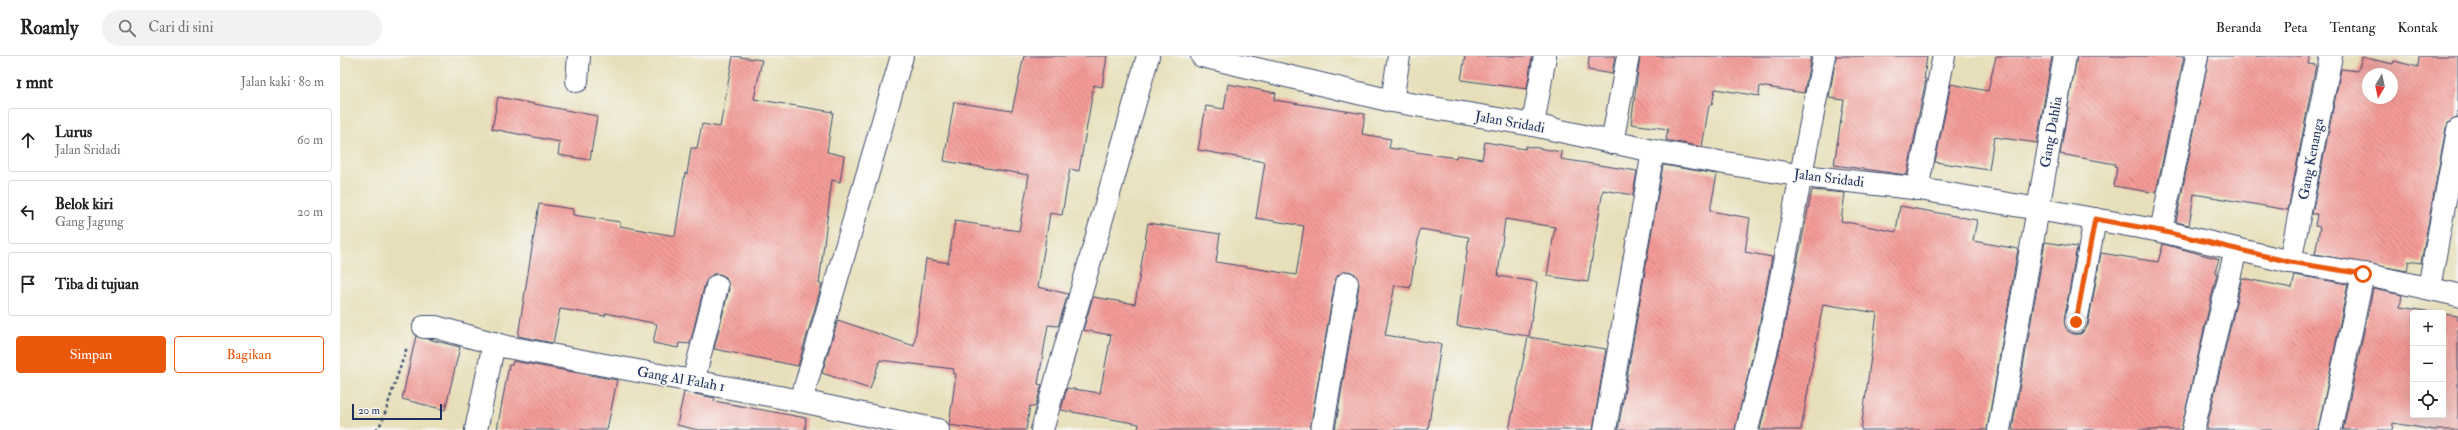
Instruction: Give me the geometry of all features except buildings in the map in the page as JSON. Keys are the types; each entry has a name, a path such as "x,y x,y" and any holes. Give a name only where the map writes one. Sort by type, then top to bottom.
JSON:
{"street":[{"path":"578,82 579,56"},
{"path":"800,401 902,56"},
{"path":"1042,430 1148,56"},
{"name":"Jalan Sridadi","path":"1202,56 1392,101 1533,125 1653,151 1803,176 1917,189 2095,219 2161,231 2290,262 2363,274 2458,295"},
{"path":"1392,101 1399,56"},
{"path":"1533,125 1545,56"},
{"path":"1612,143 1628,56"},
{"path":"1747,430 1769,340 1803,176 1824,56"},
{"path":"1917,189 1944,56"},
{"name":"Gang Dahlia","path":"1999,430 2065,56"},
{"path":"2161,231 2197,56"},
{"name":"Gang Kenanga","path":"2290,262 2331,56"},
{"path":"2429,288 2458,130"},
{"path":"1606,430 1653,151"},
{"path":"2076,322 2095,219"},
{"path":"2193,430 2236,249"},
{"path":"2330,430 2363,274"},
{"path":"1322,430 1347,283"},
{"path":"693,382 717,286"},
{"name":"Gang Al Falah 1","path":"424,328 436,327 494,343 693,382 800,401 938,430"},
{"path":"476,430 494,343"}],"path":[{"path":"376,430 382,422 411,334 424,328"}],"route":[{"path":"2076,322 2095,219 2161,231 2290,262 2363,274"}]}
